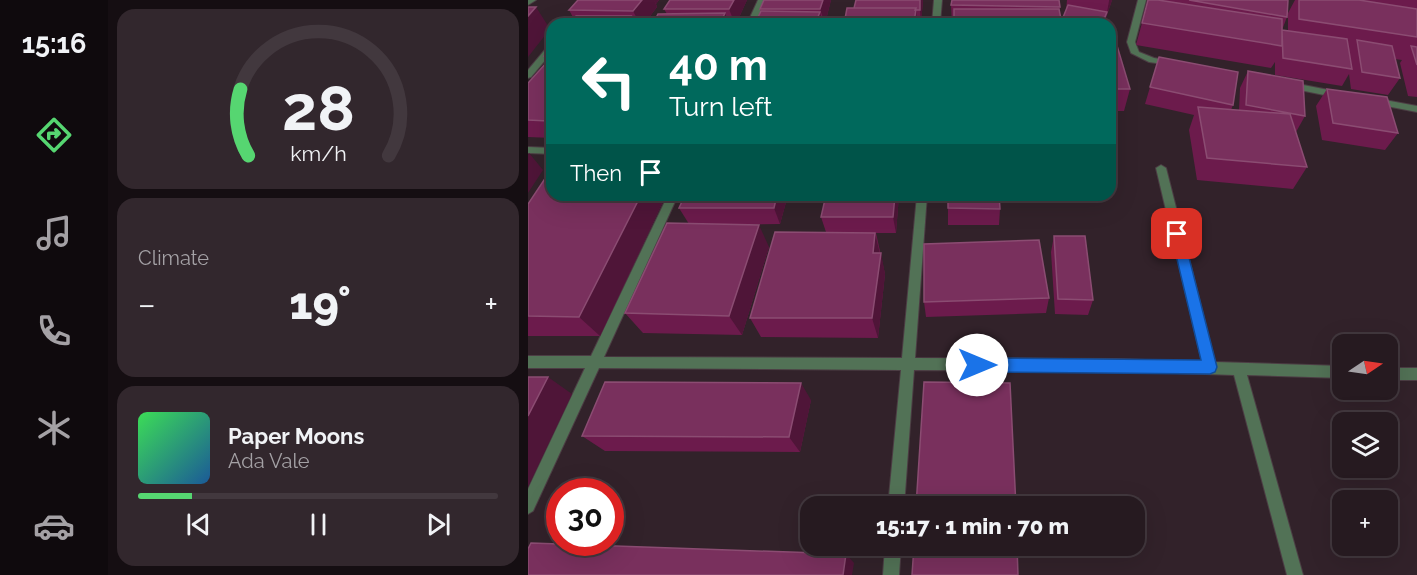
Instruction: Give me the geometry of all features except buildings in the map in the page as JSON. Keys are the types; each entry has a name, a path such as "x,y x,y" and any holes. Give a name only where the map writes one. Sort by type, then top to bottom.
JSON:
{"street":[{"path":"528,3 532,0"},
{"path":"754,18 762,0"},
{"path":"936,18 938,0"},
{"path":"1142,0 1131,42 1135,53 1152,60 1186,66"},
{"path":"528,75 546,54"},
{"path":"1279,84 1348,96"},
{"path":"1359,98 1417,109"},
{"path":"528,150 546,151"},
{"path":"1161,168 1210,367"},
{"path":"528,506 670,201"},
{"path":"897,496 922,201"},
{"path":"528,362 1210,367 1332,372"},
{"path":"1239,369 1294,575"},
{"path":"1398,374 1417,375"},
{"path":"891,575 892,556"}],"route":[{"path":"977,365 1210,367 1177,234"}]}
